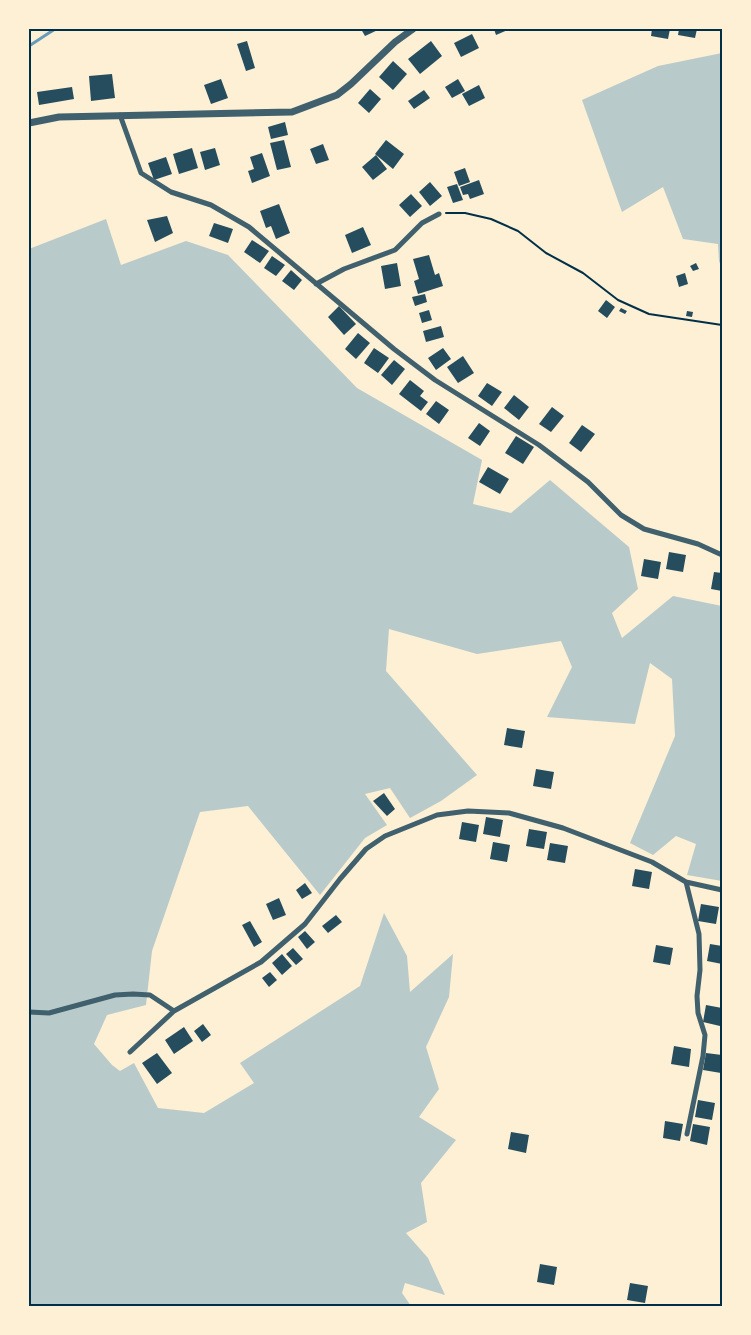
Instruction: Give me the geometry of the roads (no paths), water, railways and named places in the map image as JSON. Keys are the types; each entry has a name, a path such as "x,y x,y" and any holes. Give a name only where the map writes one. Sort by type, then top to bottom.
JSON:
{"street":[{"path":"29,123 58,117 292,112 337,95 395,42 413,29"},
{"path":"120,115 141,173 171,192 210,205 249,227 394,349 435,380 539,445 581,477 621,516 644,529 698,544 722,555"},
{"path":"316,284 344,269 395,250 422,223 439,214"},
{"path":"130,1052 174,1011 261,962 306,924 340,879 366,849 385,836 437,815 468,811 509,813 563,828 652,862 686,882 722,890"},
{"path":"686,882 699,934 700,970 697,996 698,1012 705,1035 704,1056 687,1134"},
{"path":"29,1012 49,1012 115,995 134,994 150,995 174,1011"}],"waterway":[{"path":"29,46 55,29"}]}
